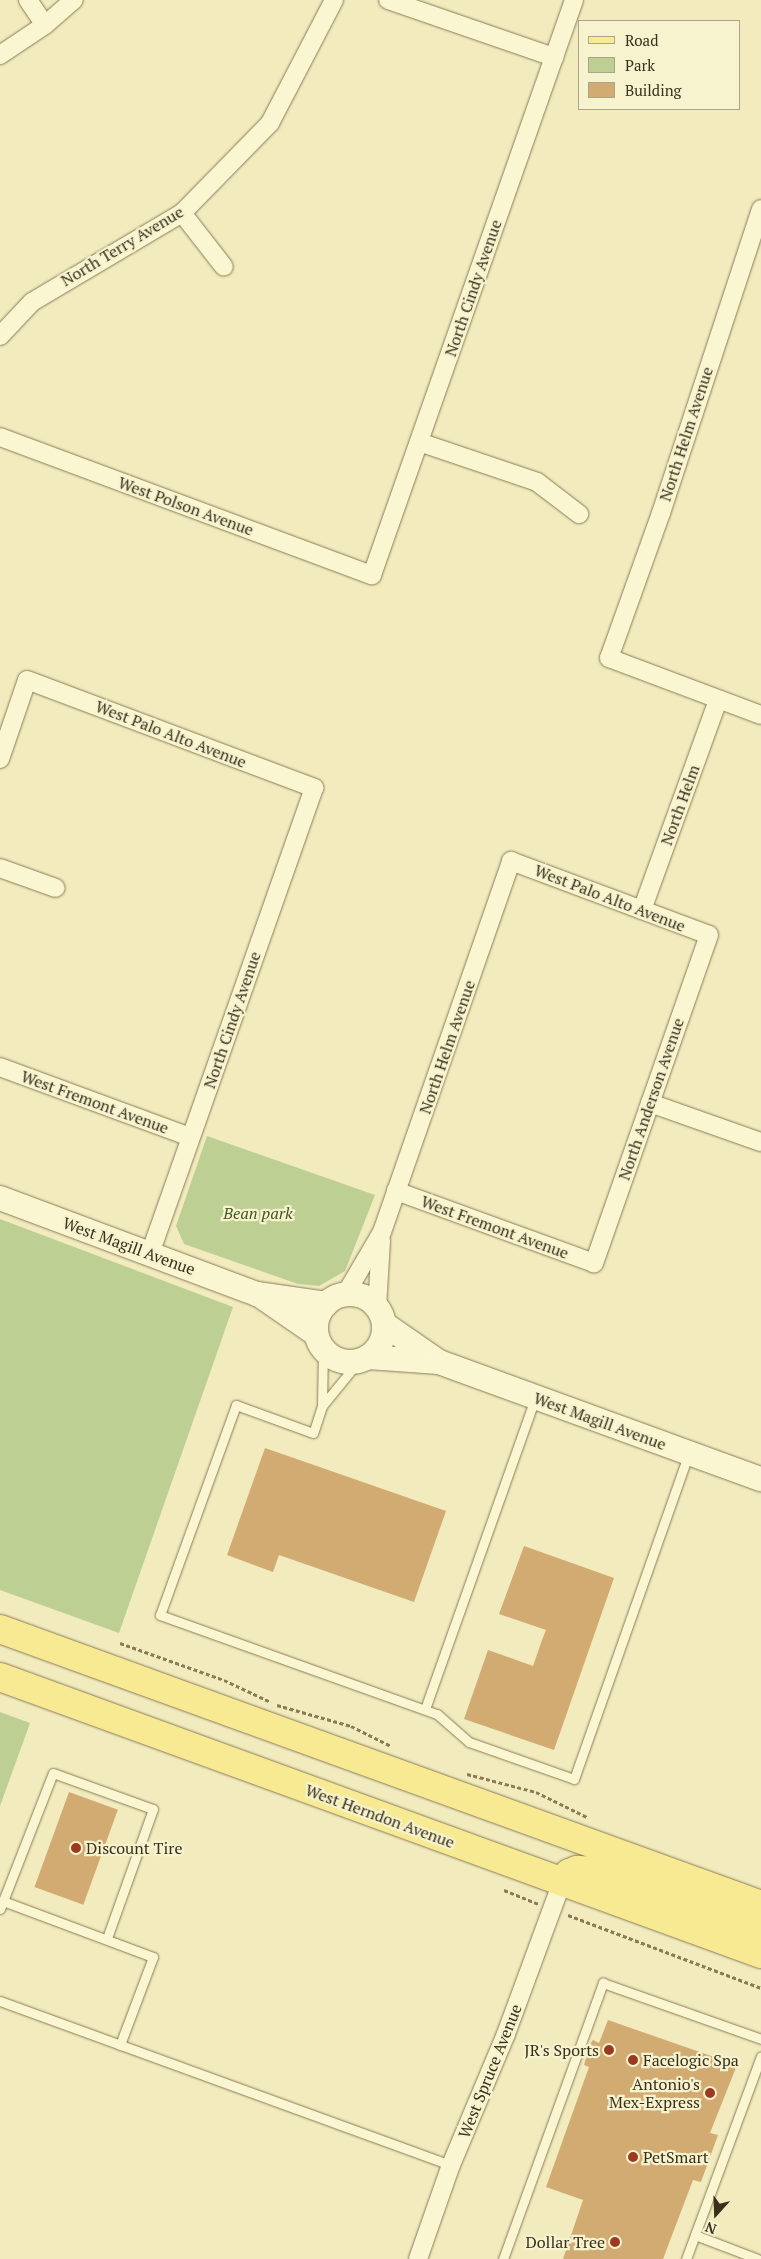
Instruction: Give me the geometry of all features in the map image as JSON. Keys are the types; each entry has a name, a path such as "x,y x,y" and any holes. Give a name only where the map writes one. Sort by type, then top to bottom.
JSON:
{"main road":[{"path":"0,1629 761,1905"},
{"name":"West Herndon Avenue","path":"0,1677 761,1954"},
{"path":"562,1882 569,1873 576,1870 601,1871 761,1929"}],"street":[{"path":"28,0 45,25"},
{"path":"0,55 45,25 74,0"},
{"name":"North Terry Avenue","path":"0,336 32,302 182,213 270,123 334,0"},
{"path":"388,0 554,57"},
{"name":"North Cindy Avenue","path":"372,575 574,0"},
{"name":"North Helm Avenue","path":"718,700 609,658 661,513 761,210"},
{"path":"182,213 224,267"},
{"name":"West Polson Avenue","path":"0,437 372,575"},
{"path":"419,442 537,482 579,514"},
{"name":"West Palo Alto Avenue","path":"0,759 27,680 314,788"},
{"path":"718,700 761,716"},
{"name":"North Helm","path":"642,910 718,700"},
{"name":"North Cindy Avenue","path":"150,1253 314,788"},
{"name":"North Helm Avenue","path":"336,1299 382,1232 511,861"},
{"name":"West Palo Alto Avenue","path":"511,861 709,935"},
{"path":"0,868 56,888"},
{"name":"North Anderson Avenue","path":"594,1263 709,935"},
{"name":"West Fremont Avenue","path":"0,1067 190,1137"},
{"path":"650,1103 761,1142"},
{"name":"West Fremont Avenue","path":"396,1192 594,1263"},
{"name":"West Magill Avenue","path":"0,1198 257,1294 320,1341"},
{"name":"North Helm Avenue","path":"380,1316 382,1232"},
{"name":"West Magill Avenue","path":"257,1294 336,1299"},
{"path":"363,1297 380,1316 383,1337 363,1359 335,1359 320,1341 317,1317 336,1299 363,1297"},
{"name":"West Magill Avenue","path":"380,1316 439,1362"},
{"name":"West Magill Avenue","path":"363,1359 439,1362 761,1479"},
{"name":"West Spruce Avenue","path":"418,2259 451,2165 506,2034 562,1882"}],"lane":[{"path":"320,1341 322,1406 313,1433 236,1405 160,1615 425,1709 445,1719 457,1735 469,1742 574,1779 690,1453"},
{"path":"322,1406 363,1359"},
{"path":"425,1709 535,1397"},
{"path":"106,1938 153,1809 53,1773 1,1905 106,1938 153,1957 120,2045"},
{"path":"503,2259 603,1983 761,2039"},
{"path":"0,2000 451,2165"},
{"path":"686,2259 761,2056"},
{"path":"695,2236 758,2259"}],"path":[{"path":"120,1643 224,1680 275,1704 351,1726 398,1749"},
{"path":"460,1772 536,1792 592,1820"},
{"path":"504,1890 515,1896"},
{"path":"596,1925 761,1988"}],"green space":[{"name":"Bean park","path":"207,1136 375,1195 345,1271 319,1286 298,1284 184,1244 176,1226"},
{"path":"0,1219 233,1307 119,1633 0,1590"},
{"path":"0,1712 30,1723 0,1806"}],"building":[{"path":"265,1448 446,1511 414,1602 279,1555 273,1572 227,1555"},
{"path":"524,1546 614,1578 554,1750 464,1719 488,1650 533,1666 546,1630 499,1614"},
{"name":"Discount Tire","path":"69,1792 118,1810 83,1905 34,1887"},
{"path":"608,2020 737,2065 710,2133 718,2135 701,2182 693,2180 663,2259 563,2259 583,2200 546,2187 589,2067 584,2065 590,2044 593,2040 599,2043"}],"place":[{"name":"Discount Tire","path":"76,1848"},
{"name":"JR's Sports","path":"609,2050"},
{"name":"Facelogic Spa","path":"633,2060"},
{"name":"Antonio's Mex-Express","path":"710,2093"},
{"name":"PetSmart","path":"633,2157"},
{"name":"Dollar Tree","path":"615,2242"}]}
